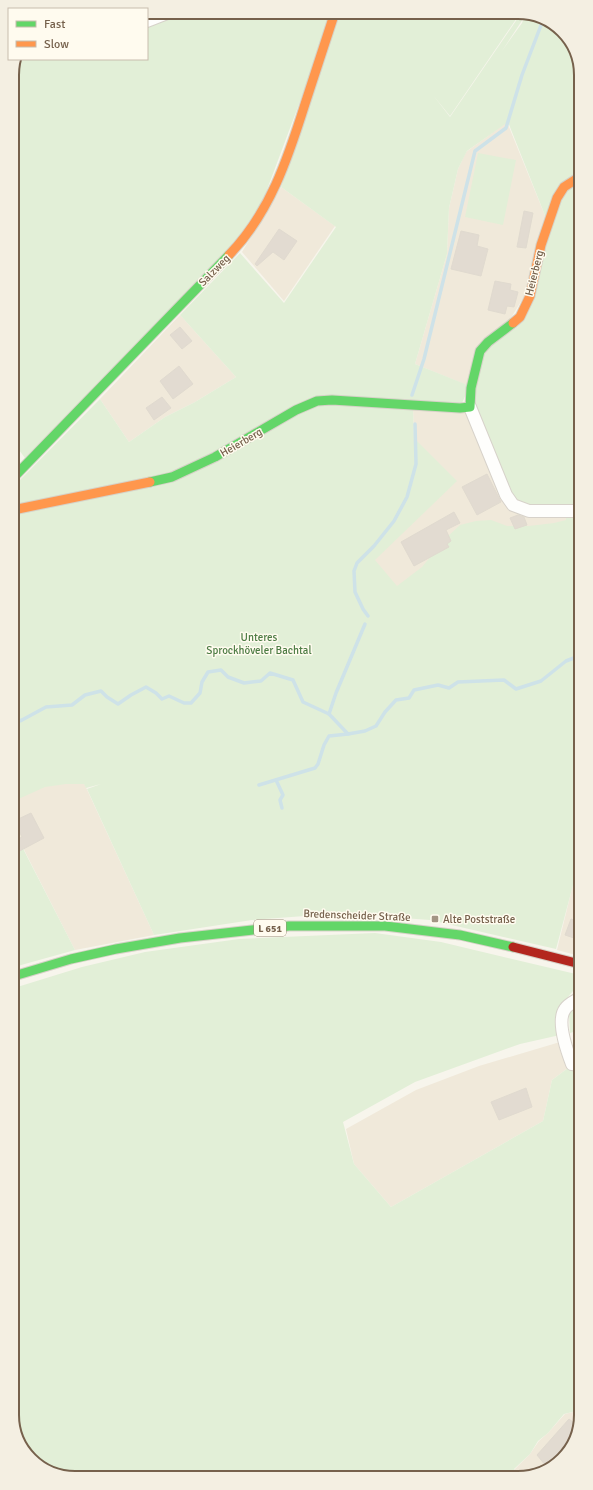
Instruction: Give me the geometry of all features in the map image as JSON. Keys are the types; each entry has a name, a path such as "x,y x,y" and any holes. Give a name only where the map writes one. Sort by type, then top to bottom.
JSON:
{"street":[{"name":"Salzweg","path":"19,472 236,248 251,228 266,205 292,145 333,19"},
{"name":"Heierberg","path":"574,181 564,187 557,198 541,245 530,296 520,317 488,342 480,351 471,388 470,407 506,495 513,505 528,511 574,510"},
{"name":"Heierberg","path":"19,509 172,477 215,457 296,410 318,401 332,400 460,408 470,407"},
{"name":"Bredenscheider Straße","path":"19,974 70,959 130,946 243,930 321,925 385,926 460,935 521,948 574,962"},
{"path":"574,1002 564,1009 561,1026 572,1064 574,1064"}],"shaded area":[{"path":"507,122 546,218 525,295 469,386 415,364 447,254 449,208 458,169 466,152"},
{"path":"281,187 335,226 284,301 242,252"},
{"path":"180,315 236,377 195,402 165,417 129,442 100,399"},
{"path":"413,407 467,411 514,508 566,510 566,553 376,622 374,527 415,475"},
{"path":"66,744 154,935 75,950 19,840 19,769"},
{"path":"574,880 574,954 557,950"},
{"path":"560,1042 568,1068 552,1080 543,1121 391,1207 354,1164 346,1129 416,1090 479,1066"},
{"path":"574,1412 573,1426 565,1446 558,1455 552,1460 536,1468 526,1471 515,1471 514,1470 530,1454 539,1441 565,1414"}],"green space":[{"path":"158,19 329,19 317,56 262,203 234,245 25,458 19,450 19,71 21,60 148,60 148,23"},
{"path":"338,19 516,19 450,116 433,95 450,117 517,19 522,19 502,51 523,19 540,23 552,30 558,35 568,50 573,64 574,74 574,181 546,218 508,122 467,151 458,169 449,208 447,254 415,364 470,386 461,405 339,399 169,476 19,505 19,481 100,399 129,442 165,417 195,402 236,377 180,315 240,253 284,303 336,227 281,187"},
{"path":"478,153 516,160 503,225 465,217"},
{"path":"574,183 574,507 527,505 517,500 507,489 472,406 483,346 518,327 560,194"},
{"name":"Unteres Sprockhöveler Bachtal","path":"317,402 413,407 414,441 416,440 457,481 375,560 397,586 422,567 446,538 460,525 476,521 491,520 507,526 529,526 554,523 566,520 566,510 574,511 574,882 556,949 430,920 362,915 305,916 252,920 154,935 87,789 101,784 86,788 84,784 66,784 45,787 19,799 19,512 132,489"},
{"path":"19,841 75,950 19,966"},
{"path":"375,933 441,942 574,974 574,991 562,1004 560,1035 520,1044 415,1082 343,1122 354,1164 391,1207 543,1121 552,1080 568,1068 574,1068 574,1412 564,1414 548,1433 538,1441 530,1454 514,1469 515,1471 71,1471 57,1468 41,1460 28,1446 22,1433 19,1416 19,986 82,967 145,952 239,939"},
{"path":"574,1007 574,1032 570,1033 569,1013"}],"building":[{"path":"524,211 533,213 526,248 517,247"},
{"path":"279,229 297,241 284,260 273,252 257,266 255,264"},
{"path":"461,231 479,235 477,246 488,249 481,276 451,269"},
{"path":"495,281 511,284 510,290 518,292 514,307 507,306 505,314 488,310"},
{"path":"180,327 192,341 182,349 170,335"},
{"path":"179,366 193,384 173,399 160,381"},
{"path":"162,397 171,408 154,420 146,408"},
{"path":"487,474 501,502 477,515 462,487"},
{"path":"454,512 460,523 446,530 451,541 447,544 449,547 414,566 401,542"},
{"path":"518,515 524,517 527,525 515,529 510,518"},
{"path":"31,813 44,838 19,851 19,838 22,837 19,831 19,819"},
{"path":"571,919 574,920 574,938 565,935"},
{"path":"526,1088 532,1107 499,1120 491,1102"},
{"path":"569,1419 573,1422 571,1433 565,1446 552,1460 544,1464 537,1455"}],"waterway":[{"path":"412,395 424,359 475,151 506,128 522,75 542,24"},
{"path":"368,616 355,592 354,571 357,563 374,546 394,521 407,497 416,464 415,424"},
{"path":"329,714 336,693 365,624"},
{"path":"19,721 46,707 72,705 85,695 101,691 118,704 146,687 162,699 169,696 184,703 191,703 200,693 202,682 208,672 221,670 228,677 244,683 261,681 270,673 293,680 303,702 329,714 348,734 365,731 376,726 385,712 396,700 409,698 414,690 438,685 449,688 458,682 504,680 516,689 541,681 566,661 574,658"},
{"path":"259,785 315,768 329,736 348,734"},
{"path":"276,780 283,795 280,800 282,808"}],"traffic: fast":[{"path":"19,472 229,255"},
{"path":"150,482 172,477 215,457 296,410 317,401 332,400 460,408 470,407 471,388 480,351 488,342 513,323"},
{"path":"19,975 71,959 116,949 180,938 289,926 385,926 460,935 513,947"}],"traffic: slow":[{"path":"229,255 256,221 276,184 292,144 333,19"},
{"path":"513,323 520,317 530,296 541,245 557,198 564,187 574,181"},
{"path":"19,509 150,482"}],"traffic: jam":[{"path":"513,947 574,962"}],"place":[{"name":"Alte Poststraße","path":"435,919"}]}
